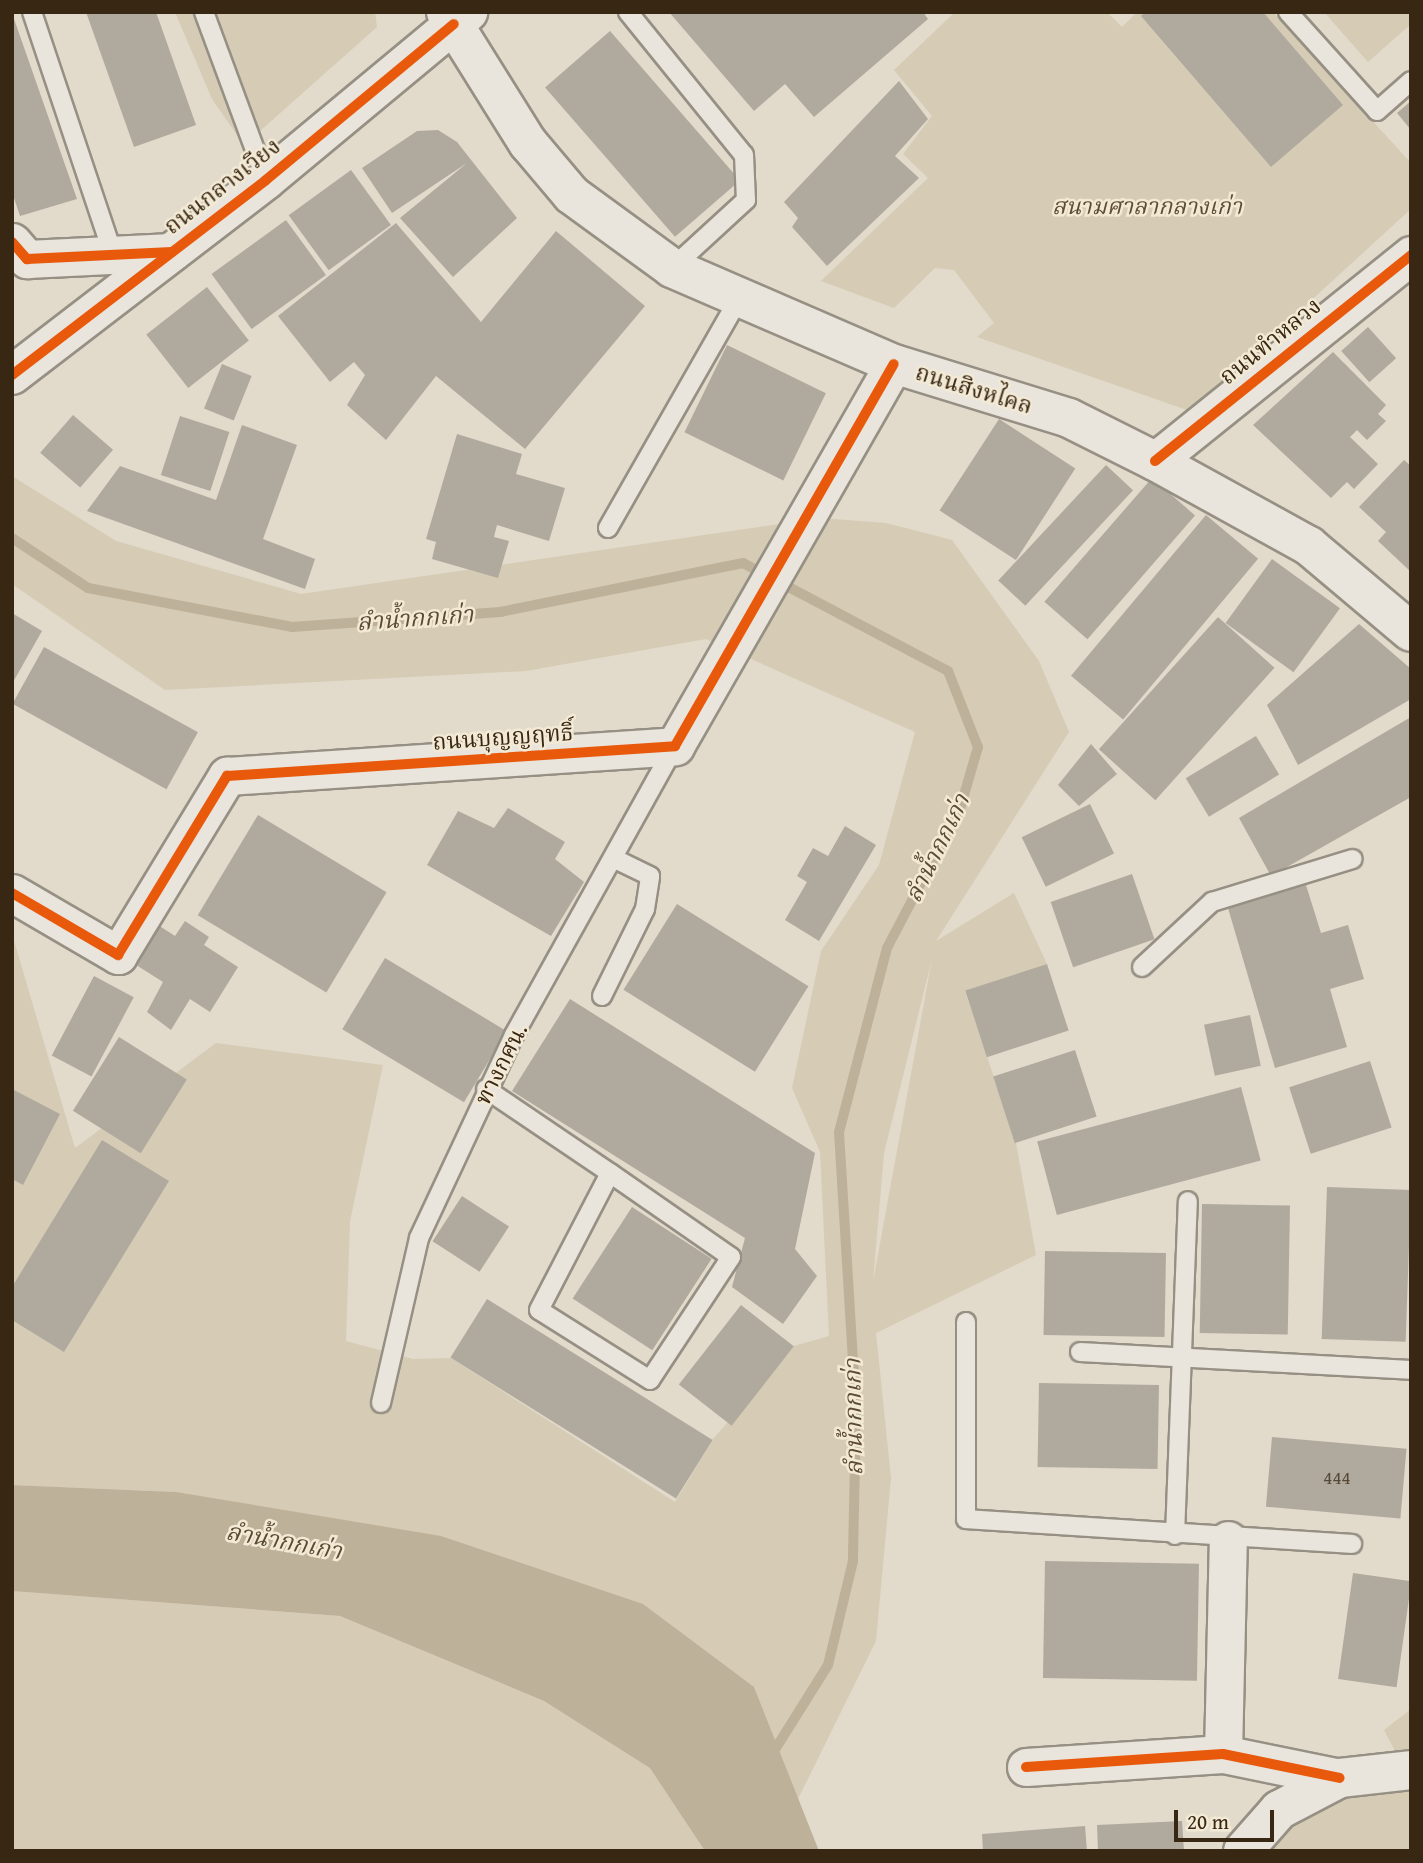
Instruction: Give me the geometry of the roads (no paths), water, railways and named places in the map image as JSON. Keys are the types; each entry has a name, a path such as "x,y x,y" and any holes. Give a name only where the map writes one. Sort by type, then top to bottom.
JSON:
{"main road":[{"name":"ถนนกลางเวียง","path":"12,375 266,180 456,16"},
{"name":"ถนนสิงหไคล","path":"456,16 528,143 572,195 672,268 894,365 1069,418 1155,461 1309,546 1411,632"},
{"path":"1243,1851 1279,1810 1340,1778 1411,1770"}],"street":[{"path":"12,242 27,259 172,252"},
{"name":"ถนนทำหลวง","path":"1155,461 1411,255"},
{"path":"675,746 894,365"},
{"name":"ถนนบุญญฤทธิ์","path":"12,893 118,955 227,776 675,746"},
{"path":"1223,1754 1228,1540"},
{"path":"1026,1767 1223,1754 1340,1778"}],"lane":[{"path":"32,12 113,254"},
{"path":"204,12 266,180"},
{"path":"628,12 744,156 746,200 672,268"},
{"path":"1288,12 1377,111 1411,80"},
{"path":"608,528 740,298"},
{"name":"ทางกศน.","path":"381,1404 419,1238 486,1089 675,746"},
{"path":"602,996 645,909 650,876 613,858"},
{"path":"1142,967 1212,902 1353,859"},
{"path":"486,1089 610,1173 731,1257 650,1380 539,1310 610,1173"},
{"path":"1175,1535 1188,1201"},
{"path":"966,1322 966,1519 1228,1540 1352,1544"},
{"path":"1080,1352 1411,1370"}],"water":[{"path":"12,1485 176,1492 441,1536 643,1604 754,1687 819,1851 705,1851 650,1768 544,1701 340,1616 12,1591"}],"waterway":[{"name":"ลำน้ำกกเก่า","path":"12,538 88,588 292,627 500,612 743,563 948,671 978,747 960,809 887,948 839,1132 856,1413 853,1561 828,1665 771,1756"}],"park label":[{"name":"สนามศาลากลางเก่า","path":"1147,206"}]}
